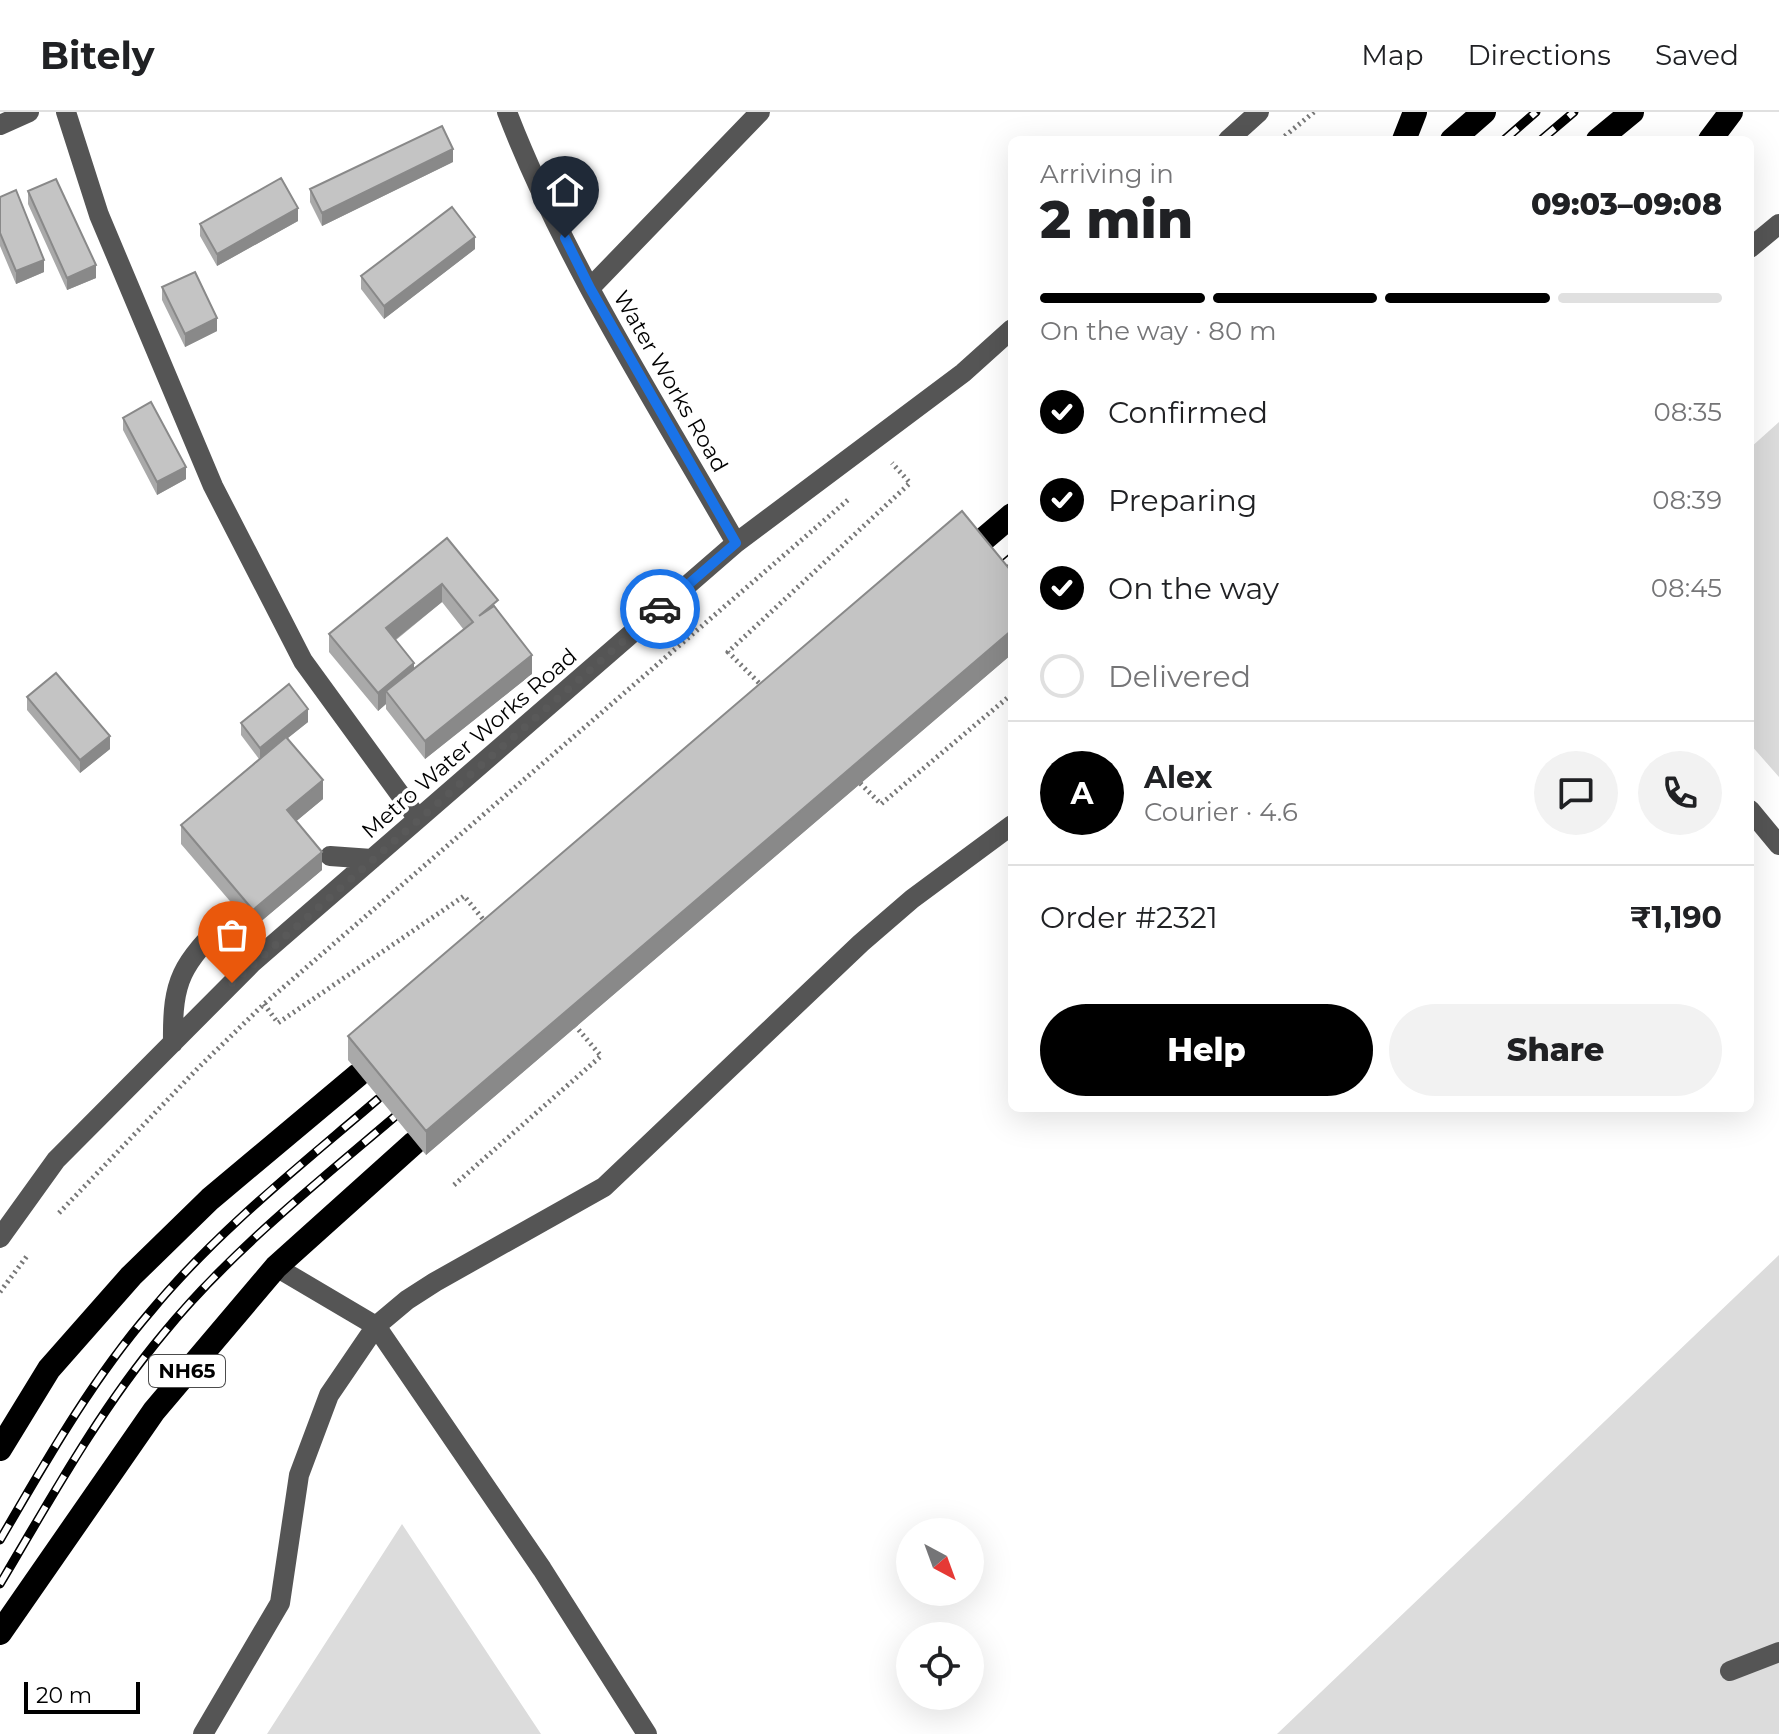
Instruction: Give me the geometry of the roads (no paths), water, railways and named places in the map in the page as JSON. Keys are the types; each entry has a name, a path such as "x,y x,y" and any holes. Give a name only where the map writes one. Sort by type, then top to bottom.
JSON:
{"highway":[{"path":"1406,136 1415,112"},
{"path":"1457,136 1484,112"},
{"path":"1603,136 1632,112"},
{"path":"1713,136 1731,112"},
{"path":"978,544 1008,518"},
{"path":"0,1449 49,1369 131,1276 210,1199 358,1075"},
{"name":"NH65","path":"0,1633 154,1411 276,1267 414,1143"}],"street":[{"path":"0,125 29,112"},
{"path":"66,112 99,215 213,486 303,661 418,819"},
{"name":"Water Works Road","path":"507,112 527,164 590,288 736,543"},
{"path":"590,288 760,112"},
{"path":"1232,136 1259,112"},
{"path":"1754,245 1779,224"},
{"name":"Metro Water Works Road","path":"0,1238 56,1160 252,963 736,543 963,373 1008,333"},
{"path":"1754,815 1779,845"},
{"path":"203,1734 280,1603 299,1475 329,1395 376,1326 435,1282 604,1187 861,943 924,890 1008,828"},
{"path":"330,856 372,859"},
{"path":"173,1043 172,1006 178,978 202,944 227,919"},
{"path":"276,1267 376,1326 542,1569 647,1734"},
{"path":"1730,1671 1779,1652"}],"railway":[{"path":"1509,136 1536,112"},
{"path":"1546,136 1574,112"},
{"path":"999,568 1008,560"},
{"path":"0,1540 89,1393 151,1311 231,1226 378,1099"},
{"path":"0,1584 97,1424 163,1334 251,1241 412,1102"}]}
